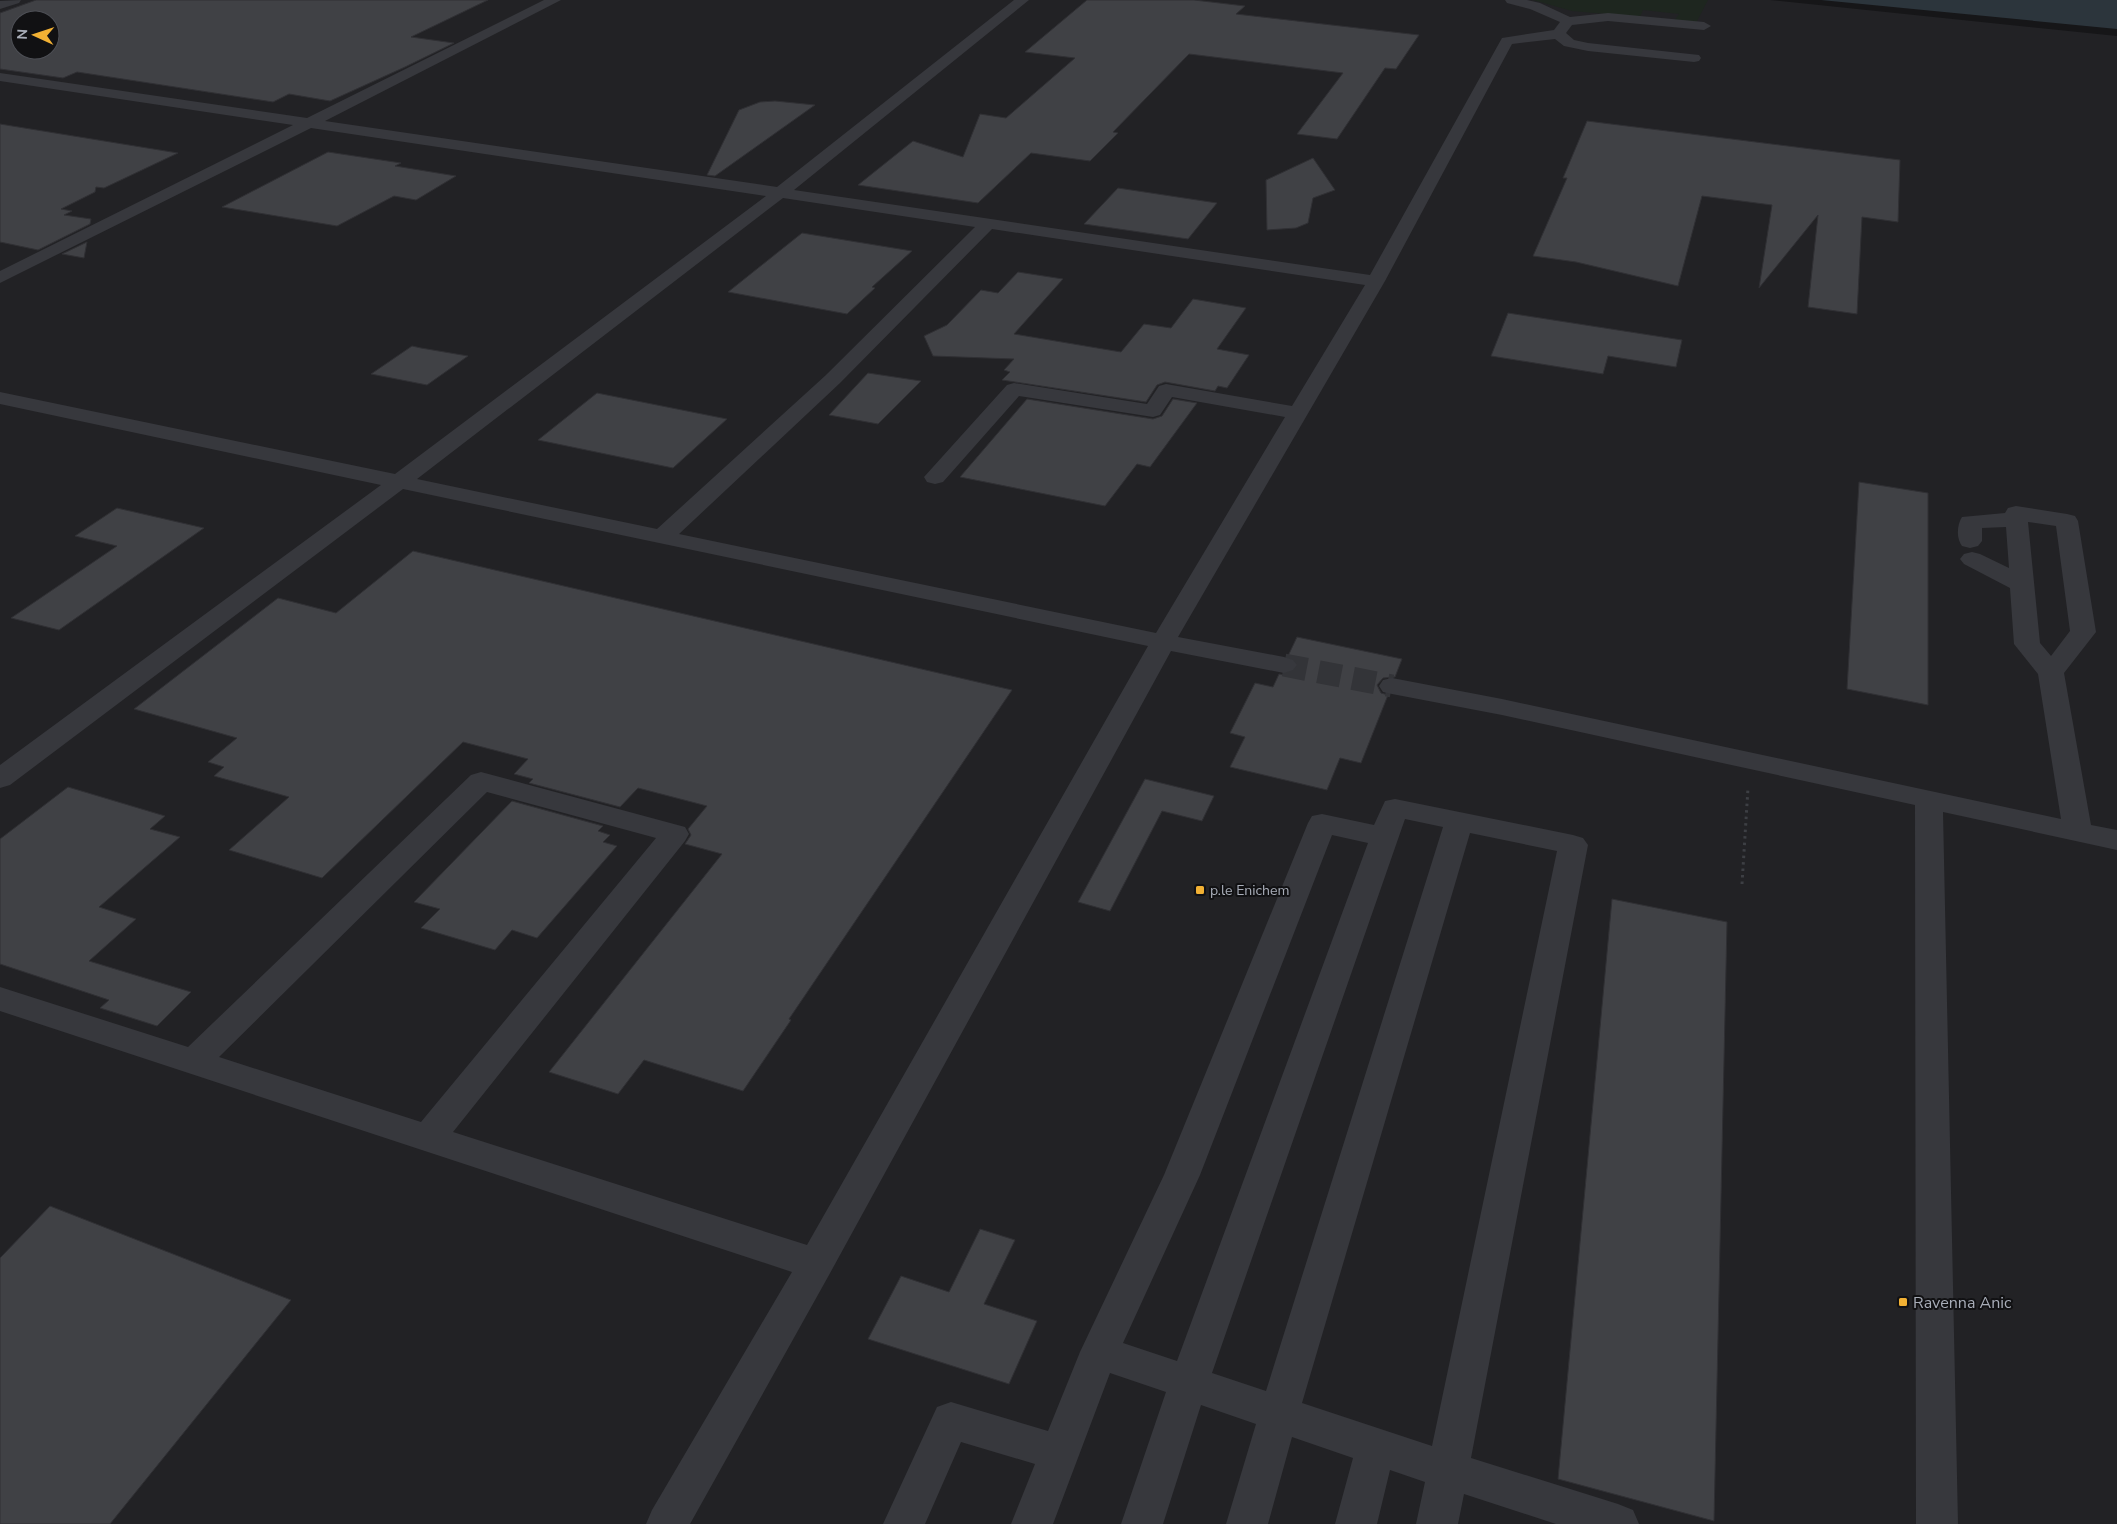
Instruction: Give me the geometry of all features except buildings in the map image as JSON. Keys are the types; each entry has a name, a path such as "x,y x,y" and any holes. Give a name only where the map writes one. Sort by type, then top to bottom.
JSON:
{"lane":[{"path":"0,5 14,0"},
{"path":"0,278 554,0"},
{"path":"0,779 400,482 781,192 1022,0"},
{"path":"1512,0 1535,6 1574,27"},
{"path":"667,1524 816,1264 1163,642 1376,281 1507,41 1574,27 1608,17 1699,42"},
{"path":"0,77 1376,281"},
{"path":"662,537 833,378 989,223"},
{"path":"935,477 1014,388 1153,411 1166,390 1298,413"},
{"path":"0,398 1163,642 1284,665"},
{"path":"2051,673 2083,632 2067,521 2016,512 2028,644 2051,673 2078,832"},
{"path":"2017,519 1970,522 1971,550 2022,585"},
{"path":"1392,686 1502,707 2117,840"},
{"path":"194,1062 481,780 675,834 428,1138"},
{"path":"1930,799 1937,1524"},
{"path":"1142,1524 1189,1382 1395,808 1572,845 1450,1470 1437,1524"},
{"path":"1247,1524 1279,1413 1460,822"},
{"path":"1032,1524 1100,1352 1182,1175 1322,823 1384,837"},
{"path":"0,999 816,1264"},
{"path":"1100,1352 1376,1447 1618,1524"},
{"path":"904,1524 950,1420 1060,1453"},
{"path":"1356,1524 1376,1447"}],"shaded area":[{"path":"0,0 1770,0 2117,36 2117,1524 0,1524"},
{"path":"1533,0 1708,0 1696,23 1674,21 1679,14 1643,10 1640,17 1572,11"},
{"path":"1821,0 2117,0 2117,29"}],"tunnel":[{"path":"1284,665 1392,686"}],"place":[{"name":"p.le Enichem","path":"1200,890"},
{"name":"Ravenna Anic","path":"1903,1302"}]}
